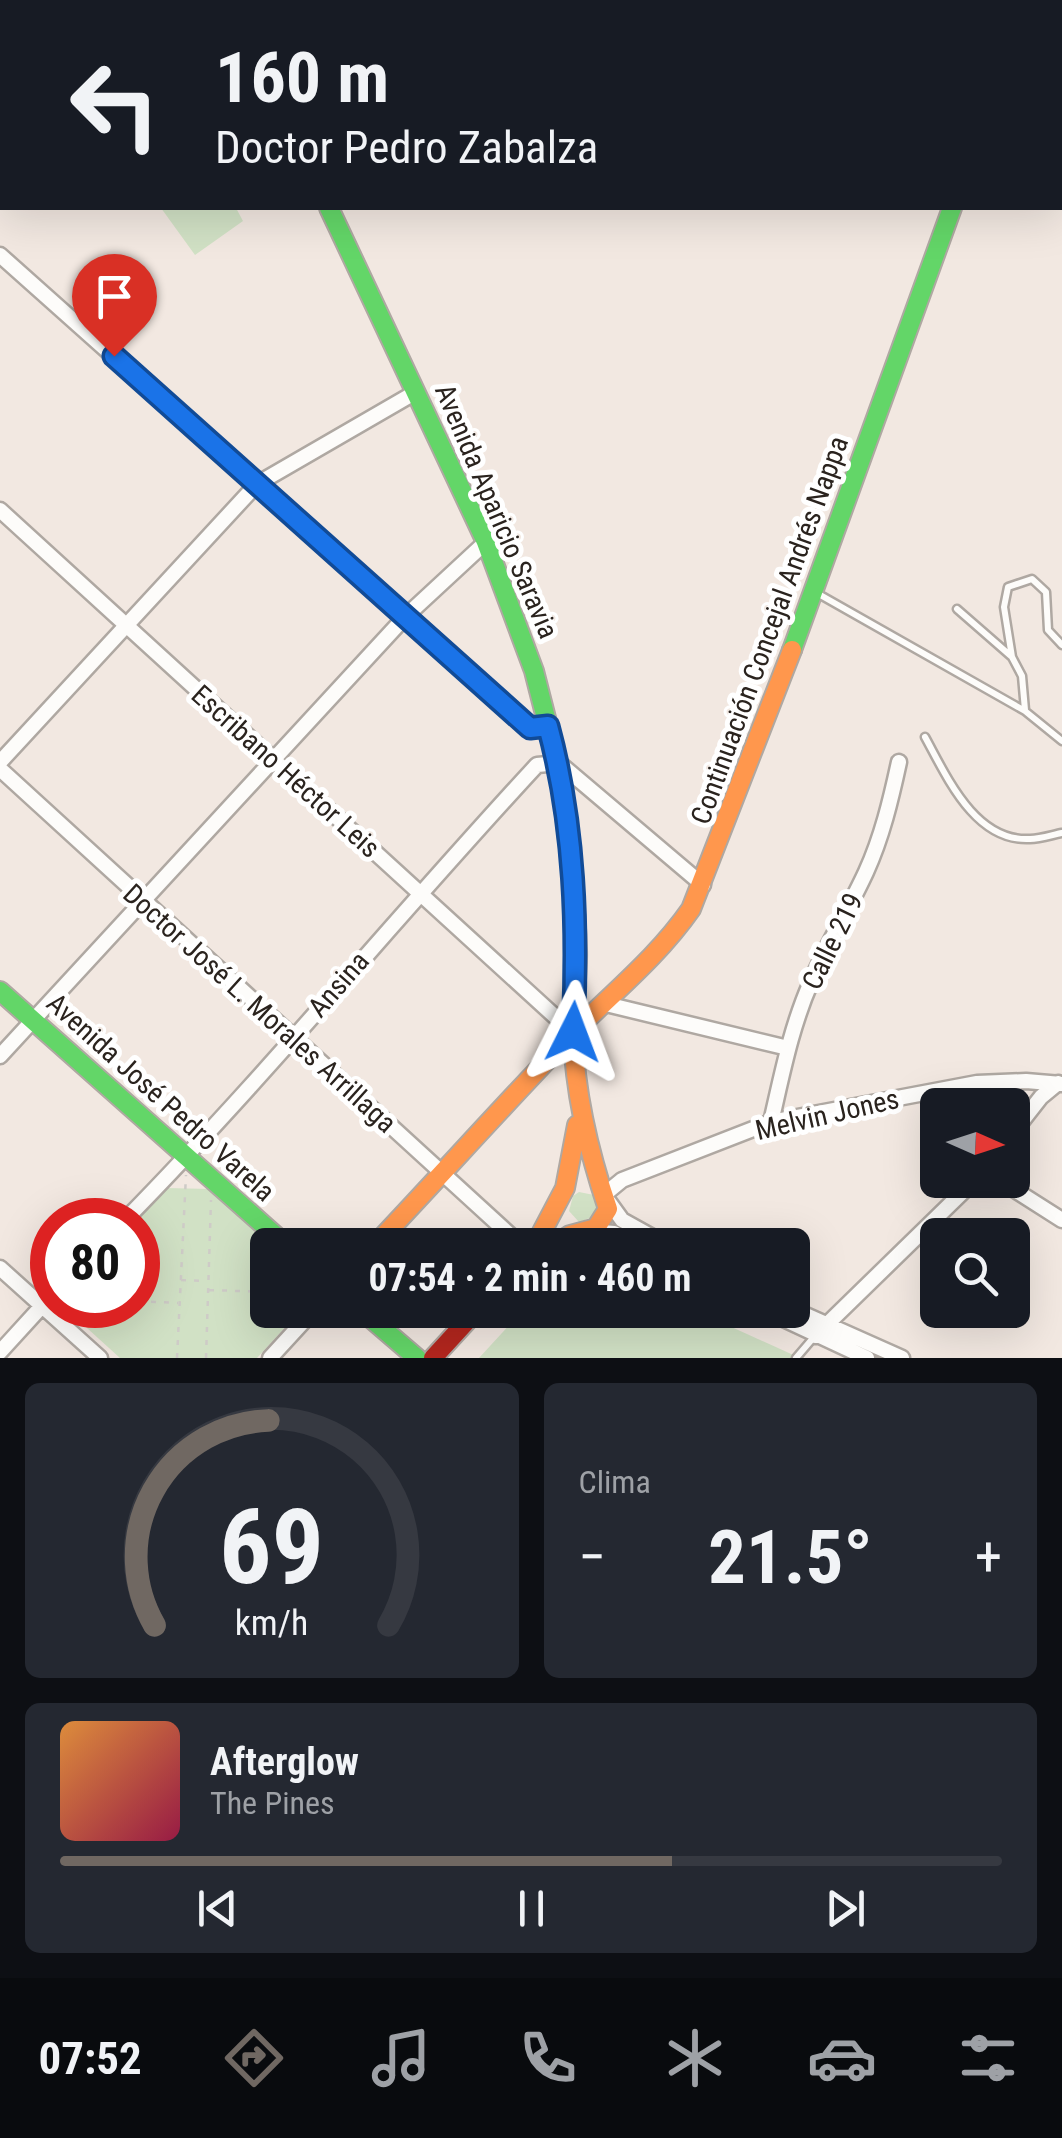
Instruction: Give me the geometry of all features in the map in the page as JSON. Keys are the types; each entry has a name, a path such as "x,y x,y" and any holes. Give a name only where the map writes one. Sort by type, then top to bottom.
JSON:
{"main road":[{"name":"Avenida Aparicio Saravia","path":"330,210 486,542 534,671 558,763 572,870 577,952 573,1032 578,1090 592,1165 605,1194"},
{"name":"Continuación Concejal Andrés Nappa","path":"391,1228 573,1032 606,1004 679,927 703,885 815,592 951,210"},
{"name":"Avenida José Pedro Varela","path":"0,991 267,1228"},
{"name":"Avenida Aparicio Saravia","path":"545,1228 562,1197 576,1152 578,1090"},
{"path":"580,1228 563,1219 562,1197 578,1182 605,1194 606,1216 596,1228"},
{"path":"381,1328 417,1358"},
{"path":"433,1358 460,1328"},
{"path":"454,1358 481,1328"}],"street":[{"path":"0,254 530,728 548,726"},
{"path":"0,766 257,484 416,392"},
{"name":"Escribano Héctor Leis","path":"0,510 573,1032"},
{"path":"0,1056 405,616 486,542"},
{"name":"Calle 219","path":"772,1122 788,1048 809,986 866,872 888,810 899,762"},
{"path":"558,763 703,885"},
{"name":"Ansina","path":"146,1198 537,765 558,763"},
{"name":"Doctor José L. Morales Arrillaga","path":"0,766 140,900 502,1228"},
{"path":"606,1004 788,1048"},
{"name":"Melvin Jones","path":"605,1194 622,1180 772,1122 977,1083 1060,1083"},
{"path":"1030,1115 1060,1083"},
{"path":"605,1194 622,1220 636,1228"},
{"path":"820,1331 957,1198"},
{"path":"1028,1198 1062,1220"},
{"path":"0,1268 30,1288"},
{"path":"0,1352 30,1319"},
{"path":"810,1323 867,1358"},
{"path":"810,1327 902,1358"},
{"path":"73,1328 100,1358"},
{"path":"270,1358 298,1328"}],"lane":[{"path":"1026,711 1022,676 1012,657 1004,606 1008,587 1032,579 1046,592 1048,630 1062,645"},
{"path":"815,592 1026,711 1062,741"},
{"path":"956,610 1012,657"},
{"path":"925,738 962,804 999,832 1027,840 1062,833"},
{"path":"796,1358 820,1331"}],"path":[{"path":"177,1358 186,1157"},
{"path":"206,1358 212,1180"},
{"path":"181,1280 208,1280"},
{"path":"208,1290 250,1291"},
{"path":"160,1303 180,1303"}],"green space":[{"path":"162,210 237,210 243,221 195,255"},
{"path":"166,1188 211,1189 255,1228 250,1228 250,1328 284,1328 257,1358 120,1358 87,1328 160,1328 160,1198 157,1198"},
{"path":"579,1192 594,1195 598,1215 579,1222 569,1211 573,1196"},
{"path":"506,1328 734,1328 800,1358 479,1358"}],"traffic: fast":[{"path":"330,210 486,542 534,671 560,773"},
{"path":"792,650 951,210"},
{"path":"0,991 267,1228"},
{"path":"382,1328 417,1358"}],"traffic: slow":[{"path":"391,1228 569,1037 648,960 691,909 792,650"},
{"path":"560,773 576,928 574,1057 589,1145 608,1209 596,1228"},
{"path":"544,1228 565,1188 577,1125"}],"traffic: jam":[{"path":"433,1358 460,1328"}],"route":[{"path":"114,356 530,728 548,726 558,763 572,870 577,952 573,1032"}]}
